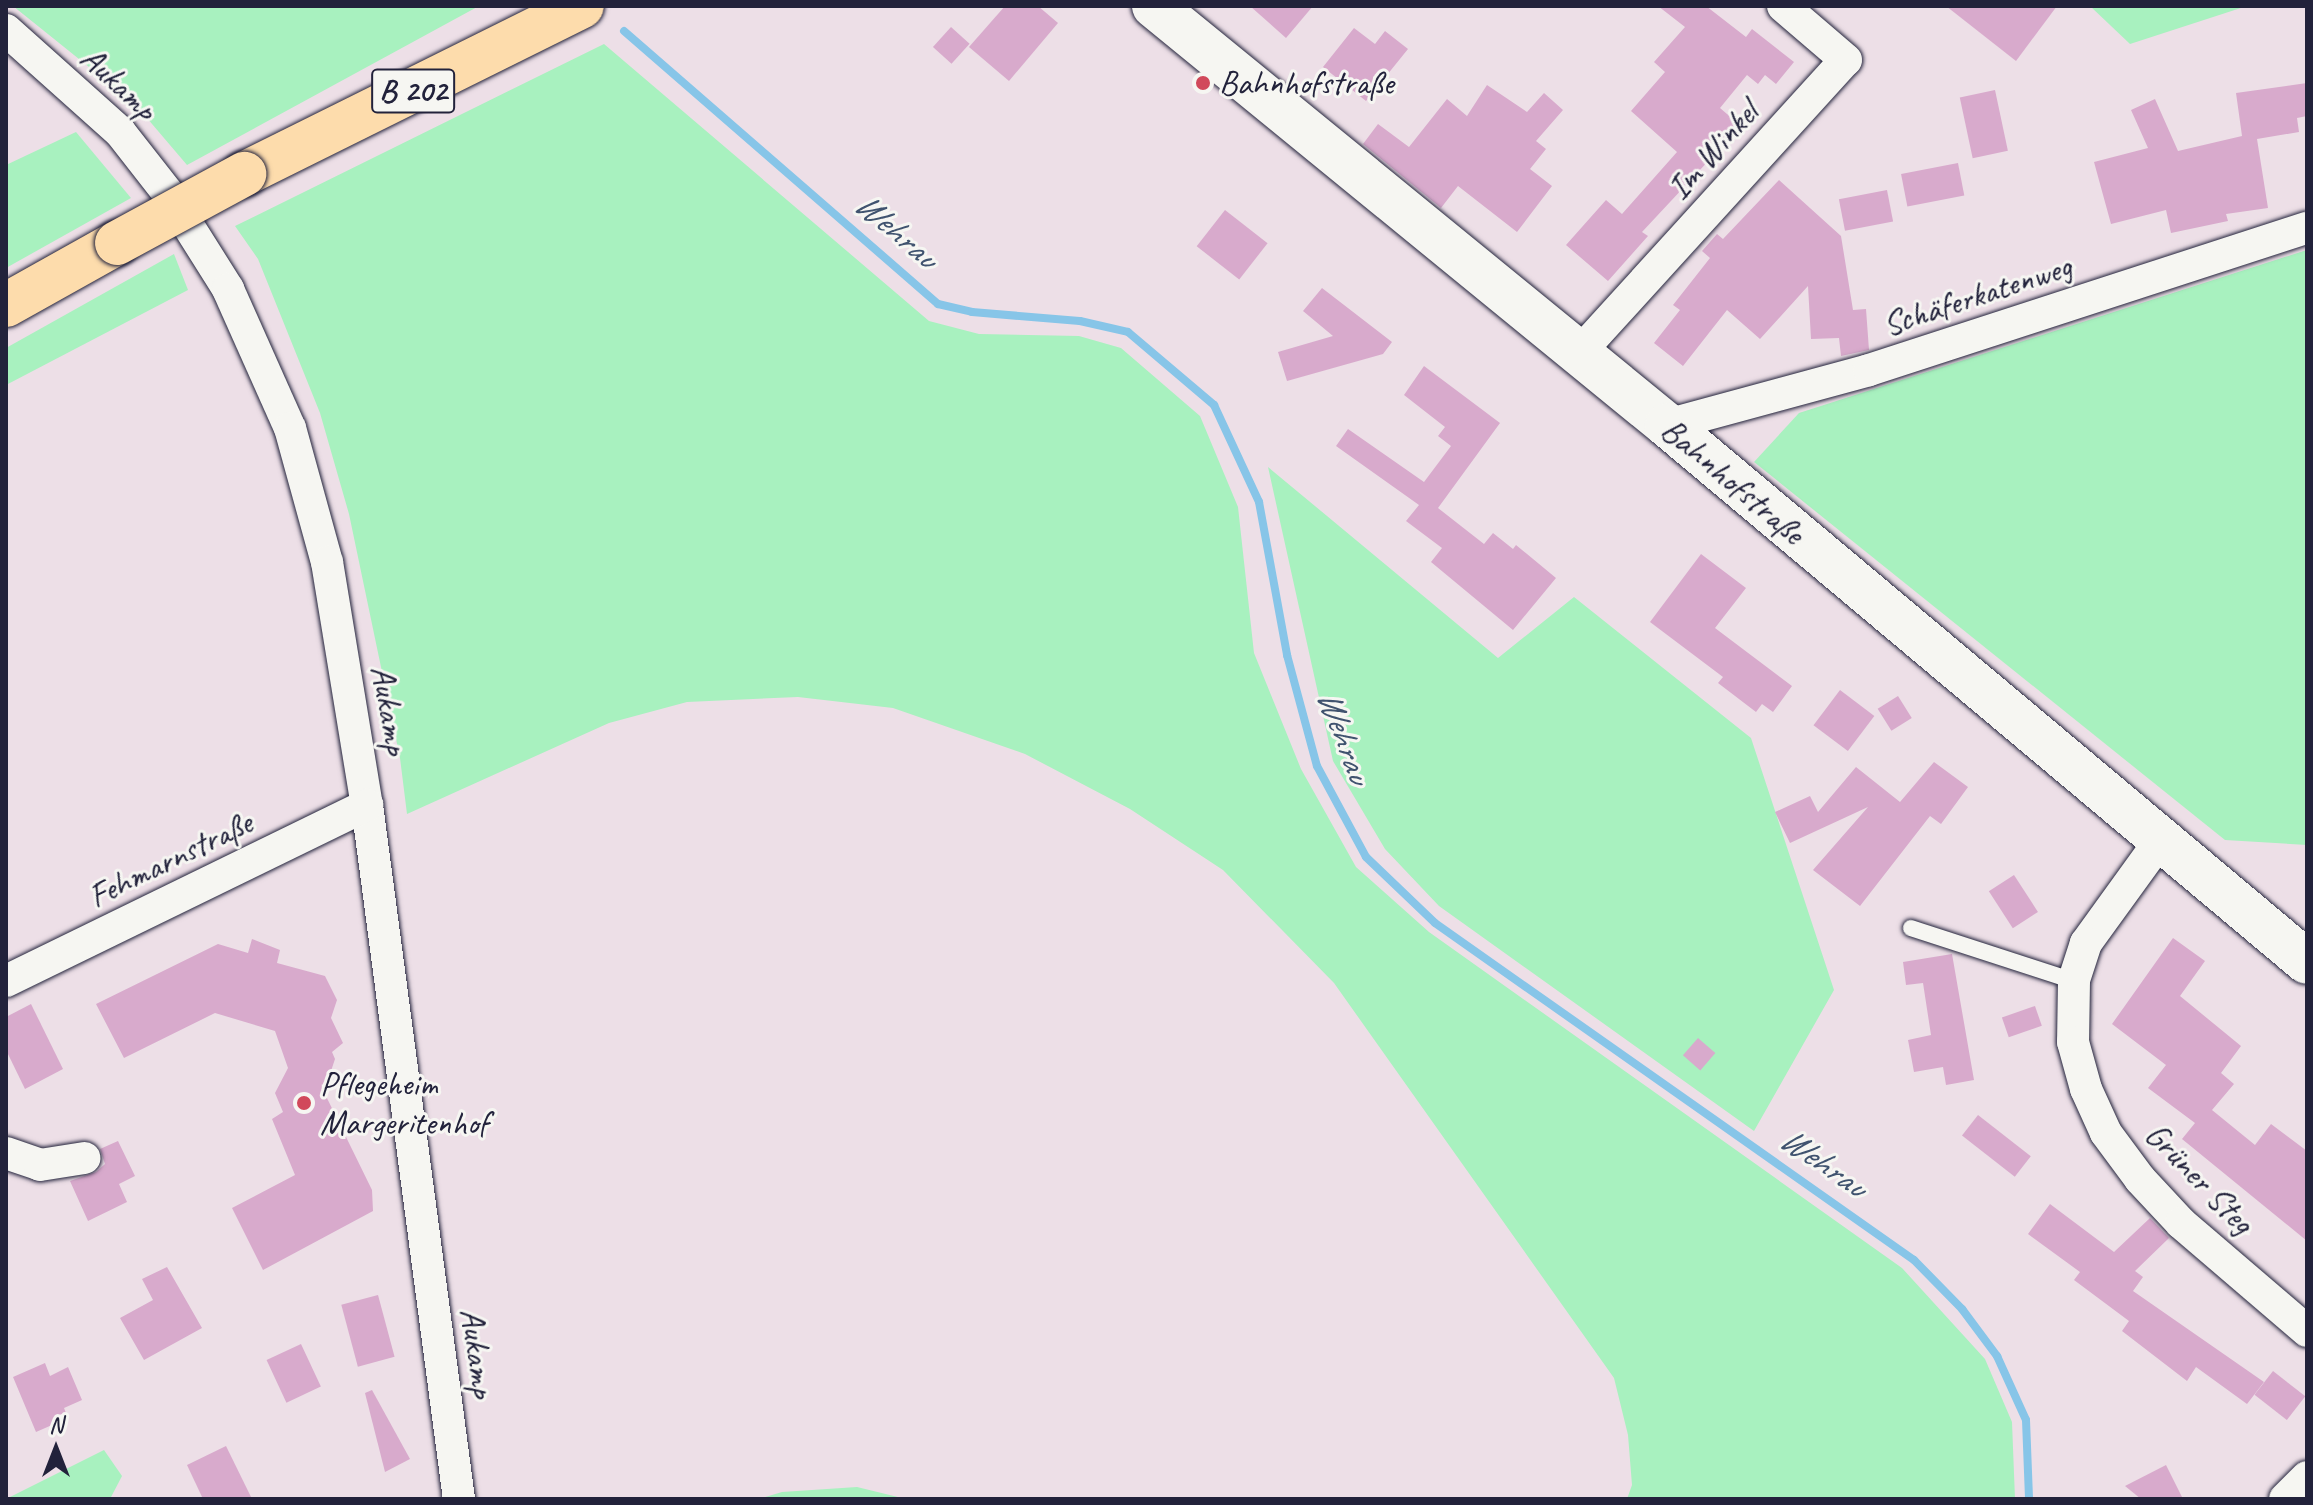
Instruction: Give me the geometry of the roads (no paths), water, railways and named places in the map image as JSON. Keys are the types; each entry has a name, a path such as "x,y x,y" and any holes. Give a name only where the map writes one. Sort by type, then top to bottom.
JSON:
{"highway":[{"name":"B 202","path":"6,305 244,174 582,6"}],"main road":[{"name":"Bahnhofstraße","path":"1154,6 1667,425 2307,962"}],"street":[{"name":"Im Winkel","path":"1579,353 1846,60 1783,6"},
{"name":"Aukamp","path":"6,30 120,132 167,192 228,289 290,428 327,562 367,805 459,1499"},
{"name":"Schäferkatenweg","path":"1667,425 1869,370 2307,228"},
{"name":"Fehmarnstraße","path":"6,981 367,805"},
{"name":"Grüner Steg","path":"2162,838 2086,943 2074,981 2073,1042 2106,1133 2181,1223 2307,1331"},
{"path":"6,1153 40,1165 84,1158"},
{"path":"2285,1499 2307,1477"}],"lane":[{"path":"1911,928 2074,981"}],"waterway":[{"name":"Wehrau","path":"624,31 938,304 972,312 1080,321 1128,332 1214,405 1259,502 1287,655 1317,766 1366,857 1435,923 1914,1260 1962,1309 1997,1356 2026,1420 2029,1499"}],"place":[{"name":"Bahnhofstraße","path":"1203,83"},
{"name":"Pflegeheim Margeritenhof","path":"304,1103"}]}
